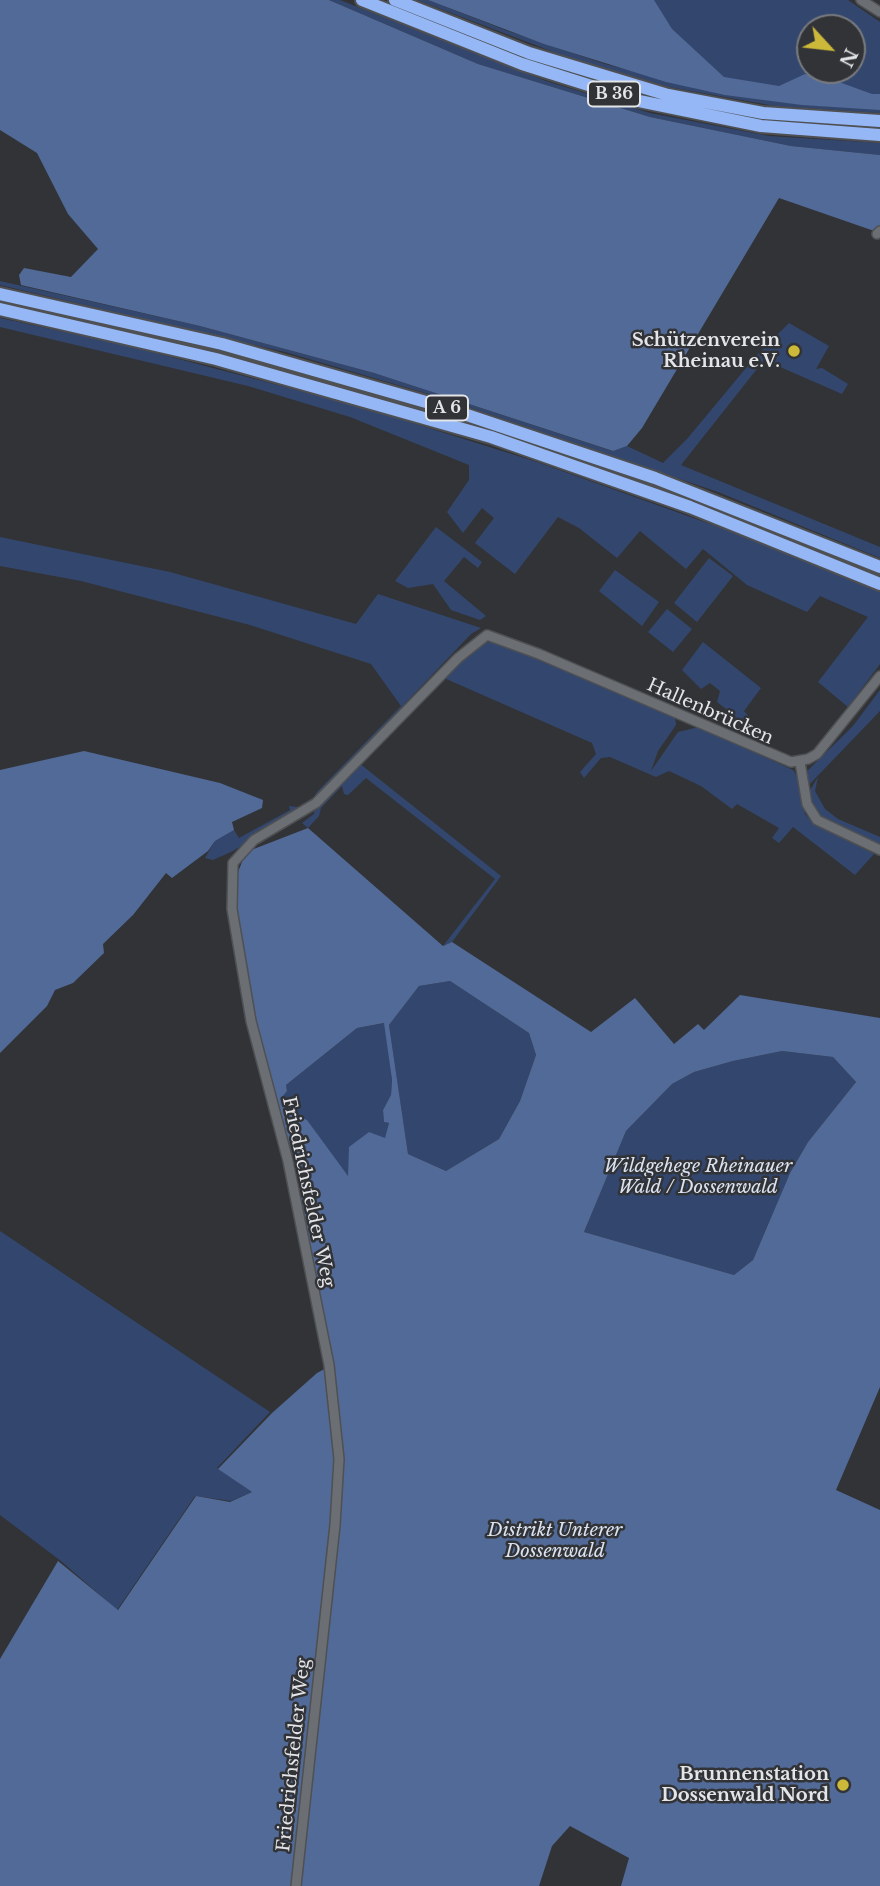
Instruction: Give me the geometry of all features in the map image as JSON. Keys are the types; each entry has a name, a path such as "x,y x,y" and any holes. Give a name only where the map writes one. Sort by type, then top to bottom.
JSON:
{"highway":[{"name":"B 36","path":"362,0 522,64 639,101 751,124 880,135"},
{"name":"B 36","path":"395,0 529,53 668,95 763,113 880,121"},
{"name":"A 6","path":"0,294 222,344 485,420 680,487 880,567"},
{"name":"A 6","path":"0,309 240,365 479,434 679,503 880,584"}],"street":[{"path":"861,0 880,12"},
{"name":"Friedrichsfelder Weg","path":"296,1886 335,1525 339,1459 329,1365 288,1161 251,1021 232,909 231,871 242,850 323,797 458,657 487,635 500,638"},
{"name":"Hallenbrücken","path":"500,638 781,760 800,762"},
{"path":"880,676 817,754 800,762 807,804 817,820 880,850"}],"green space":[{"path":"0,0 329,0 478,64 650,117 791,146 880,155 880,233 779,198 642,428 627,446 613,451 374,373 200,326 21,285 19,275 24,268 71,277 98,249 68,214 37,153 0,130"},
{"path":"329,0 340,0 546,81 650,113 769,136 880,143 880,155 791,146 650,117 478,64"},
{"path":"417,0 428,0 605,64 723,94 644,0 848,0 880,22 880,113 775,106 669,87 564,56"},
{"path":"428,0 654,0 672,29 724,77 779,86 796,78 796,84 844,84 872,94 880,94 880,110 802,105 725,95 666,82 544,44"},
{"path":"0,281 200,326 374,373 612,451 627,446 663,463 687,439 756,356 789,323 829,346 816,369 822,368 848,384 842,394 764,360 681,465 880,547 880,558 718,492 439,397 285,352 0,285"},
{"path":"0,299 202,345 440,411 690,497 880,572 880,578 687,500 459,422 225,355 0,304"},
{"path":"0,318 133,347 365,408 537,462 749,538 880,592 880,664 848,707 818,682 868,617 820,596 807,612 747,585 703,549 686,569 640,531 617,558 579,528 558,517 515,574 475,543 494,518 482,508 463,533 447,512 469,480 469,465 350,417 248,386 0,327"},
{"path":"436,527 482,562 478,568 464,557 444,581 486,616 480,620 451,610 433,584 408,588 395,581"},
{"path":"0,537 170,572 356,624 378,594 481,628 471,634 311,802 317,792 401,706 371,664 250,625 81,581 0,566"},
{"path":"709,558 733,576 697,622 674,603"},
{"path":"615,570 659,602 642,626 599,591"},
{"path":"667,609 692,629 673,652 648,632"},
{"path":"495,641 675,716 676,725 658,751 651,771 678,732 699,727 793,770 800,781 805,814 813,823 874,854 855,875 793,827 779,843 772,838 779,828 737,804 732,809 701,786 669,771 656,777 610,757 601,758 584,778 580,772 596,754 592,743 444,678 479,644"},
{"path":"703,642 761,688 744,711 751,719 748,727 735,724 735,716 717,702 720,691 710,683 701,689 682,670"},
{"path":"880,690 880,711 805,789 803,775 853,726"},
{"path":"84,751 220,783 263,800 262,808 232,822 234,830 215,841 208,851 172,878 166,873 133,915 103,944 104,953 73,983 55,990 47,1006 0,1053 0,770"},
{"path":"359,763 501,876 452,942 443,946 495,879 366,778 348,795 344,794 342,786 321,808 319,816 308,828 302,823 314,814 315,808"},
{"path":"818,777 815,791 825,809 838,819 880,837 880,847 828,824 817,815 809,792"},
{"path":"289,806 298,807 297,811 233,851 213,860 205,858 215,841 234,830 239,838 290,810"},
{"name":"Distrikt Unterer Dossenwald","path":"308,828 443,946 452,942 591,1032 635,998 674,1044 698,1024 704,1030 740,995 880,1018 880,1387 836,1490 880,1510 880,1886 621,1886 629,1858 570,1826 552,1846 539,1886 0,1886 0,1659 58,1561 118,1610 196,1496 230,1502 252,1492 218,1469 272,1413 317,1373 332,1365 291,1161 256,1021 234,908 236,877 246,852","holes":["450,981 529,1033 536,1055 520,1101 499,1139 446,1171 408,1154 389,1025 419,986","384,1023 392,1080 391,1095 383,1110 384,1122 389,1123 385,1138 369,1132 349,1147 348,1176 307,1120 285,1109 282,1097 287,1091 286,1085 357,1028","782,1051 833,1057 856,1082 808,1142 790,1173 753,1260 734,1275 584,1232 626,1131 672,1084 694,1072"]},
{"path":"450,981 529,1033 536,1055 520,1101 499,1139 446,1171 408,1154 389,1025 419,986"},
{"path":"385,1023 392,1080 391,1095 383,1110 384,1122 389,1123 386,1138 350,1171 349,1177 340,1169 307,1120 285,1109 282,1096 287,1091 286,1085 357,1028"},
{"name":"Wildgehege Rheinauer Wald / Dossenwald","path":"782,1051 833,1057 856,1082 808,1142 790,1173 753,1260 734,1275 584,1232 626,1131 672,1084 694,1072"},
{"path":"0,1231 270,1412 217,1468 252,1492 231,1501 195,1496 117,1610 61,1561 0,1515"}],"place":[{"name":"Schützenverein Rheinau e.V.","path":"794,351"},
{"name":"Brunnenstation Dossenwald Nord","path":"843,1785"}]}
